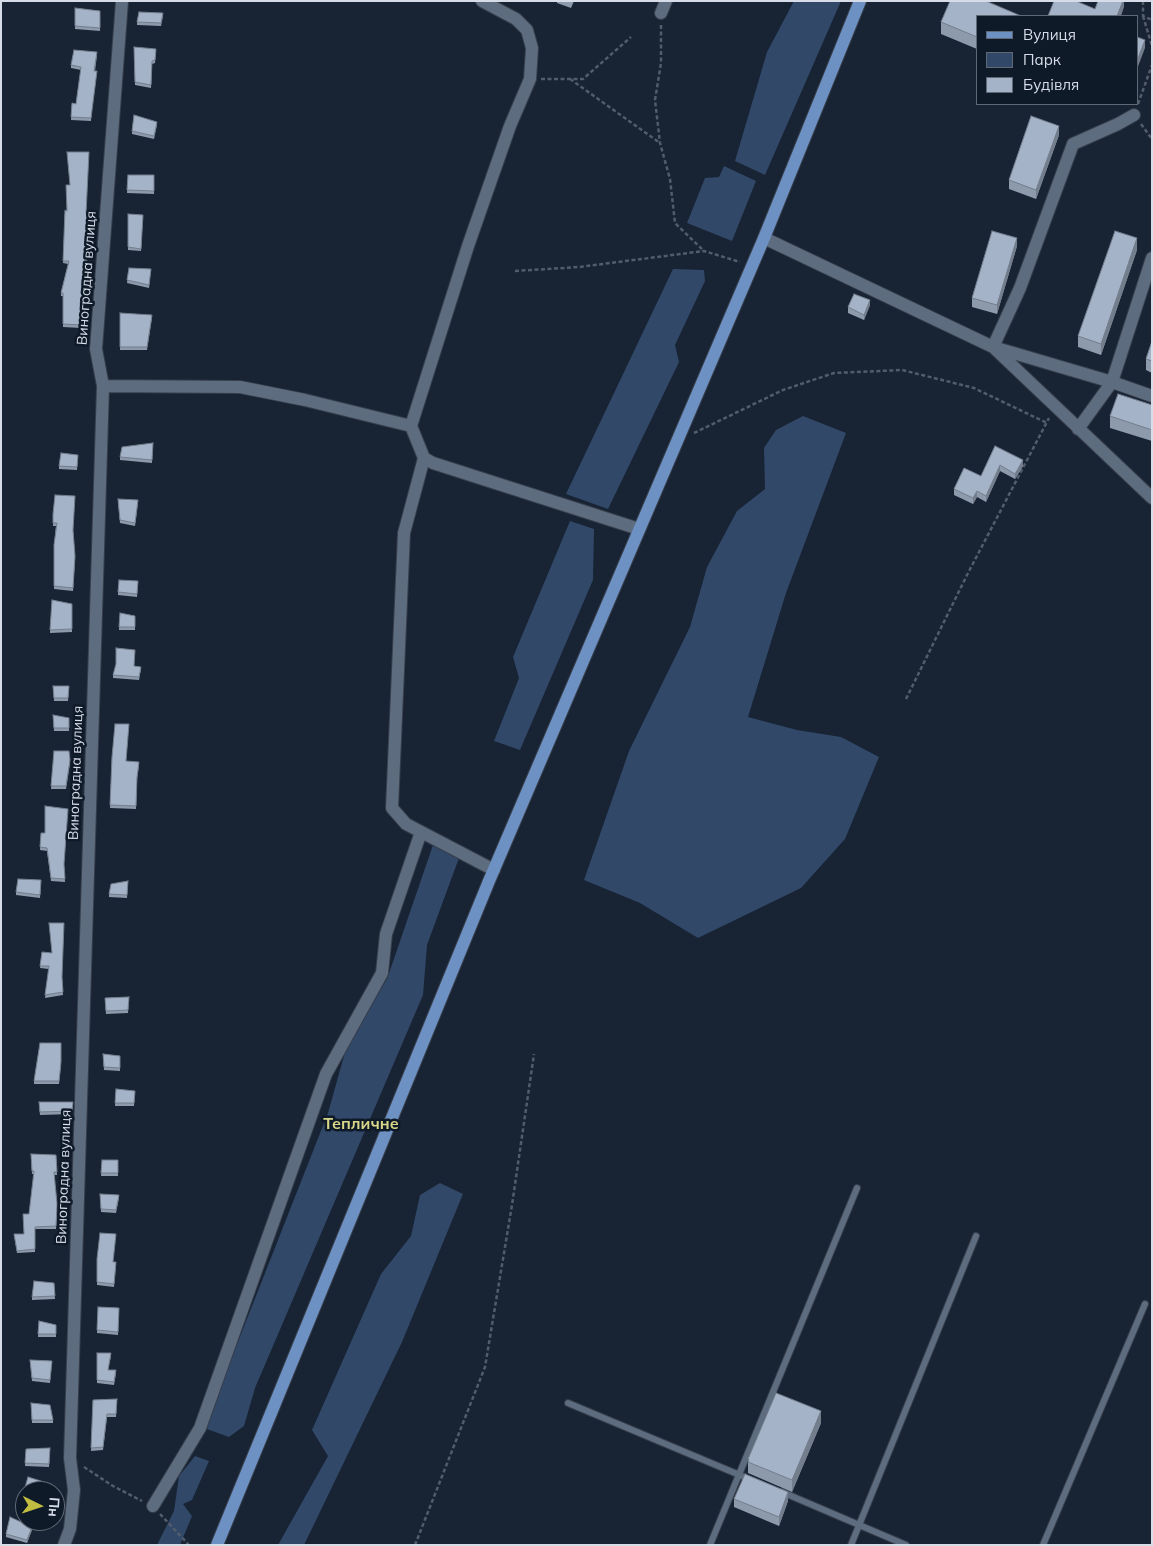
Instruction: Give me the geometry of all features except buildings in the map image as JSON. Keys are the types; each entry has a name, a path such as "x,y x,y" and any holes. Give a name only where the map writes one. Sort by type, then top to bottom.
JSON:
{"main road":[{"path":"217,1545 494,870 764,238 860,1"}],"street":[{"name":"Виноградна вулиця","path":"64,1545 70,1529 74,1490 70,1458 103,386 96,349 122,1"},
{"path":"482,1 516,19 527,30 532,48 530,79 510,126 468,246 412,426 424,458 404,533 392,808 406,824 494,870"},
{"path":"661,14 666,1"},
{"path":"993,347 1020,288 1073,144 1118,124 1134,114"},
{"path":"764,238 993,347 1112,382 1152,396"},
{"path":"1078,429 1112,382 1152,258"},
{"path":"993,347 1152,498"},
{"path":"103,386 240,387 305,400 412,426"},
{"path":"424,458 433,463 639,529"},
{"path":"153,1506 200,1428 326,1074 382,973 386,934 421,832"}],"lane":[{"path":"710,1545 857,1188"},
{"path":"851,1545 976,1236"},
{"path":"1043,1545 1145,1304"},
{"path":"568,1403 748,1478"},
{"path":"776,1490 906,1545"}],"path":[{"path":"1143,1 1143,16 1152,46"},
{"path":"661,14 661,63 655,100 660,143 670,179 675,223 704,251"},
{"path":"1143,16 1152,20"},
{"path":"530,79 582,79 631,37"},
{"path":"1138,103 1152,65"},
{"path":"570,79 660,143"},
{"path":"1137,105 1134,114 1152,139"},
{"path":"515,272 579,267 704,251 752,265"},
{"path":"676,441 783,390 834,373 902,370 974,388 1046,423"},
{"path":"906,699 967,575 1055,405"},
{"path":"415,1545 485,1367 512,1205 534,1054"},
{"path":"70,1458 113,1486 153,1506 189,1545"}],"green space":[{"path":"794,1 841,1 765,175 735,161 767,52"},
{"path":"724,166 756,181 732,241 687,223 705,178 719,177"},
{"path":"673,269 704,270 705,281 675,345 679,362 608,509 566,494"},
{"path":"803,416 846,433 786,593 748,717 797,730 841,737 879,757 845,839 801,888 698,938 640,903 584,880 629,751 690,627 707,567 737,511 765,489 764,448 776,430"},
{"path":"570,521 594,529 593,580 520,750 494,741 519,678 513,657"},
{"path":"433,845 459,858 427,945 423,995 255,1388 244,1426 229,1437 204,1428 328,1113 347,1045 387,979"},
{"path":"440,1183 463,1194 402,1342 304,1545 278,1545 328,1456 312,1430 381,1274 411,1236 420,1195"},
{"path":"195,1456 209,1461 192,1500 183,1504 192,1516 180,1545 157,1545 174,1511 179,1476"}],"district":[{"name":"Тепличне","path":"361,1124"}]}
